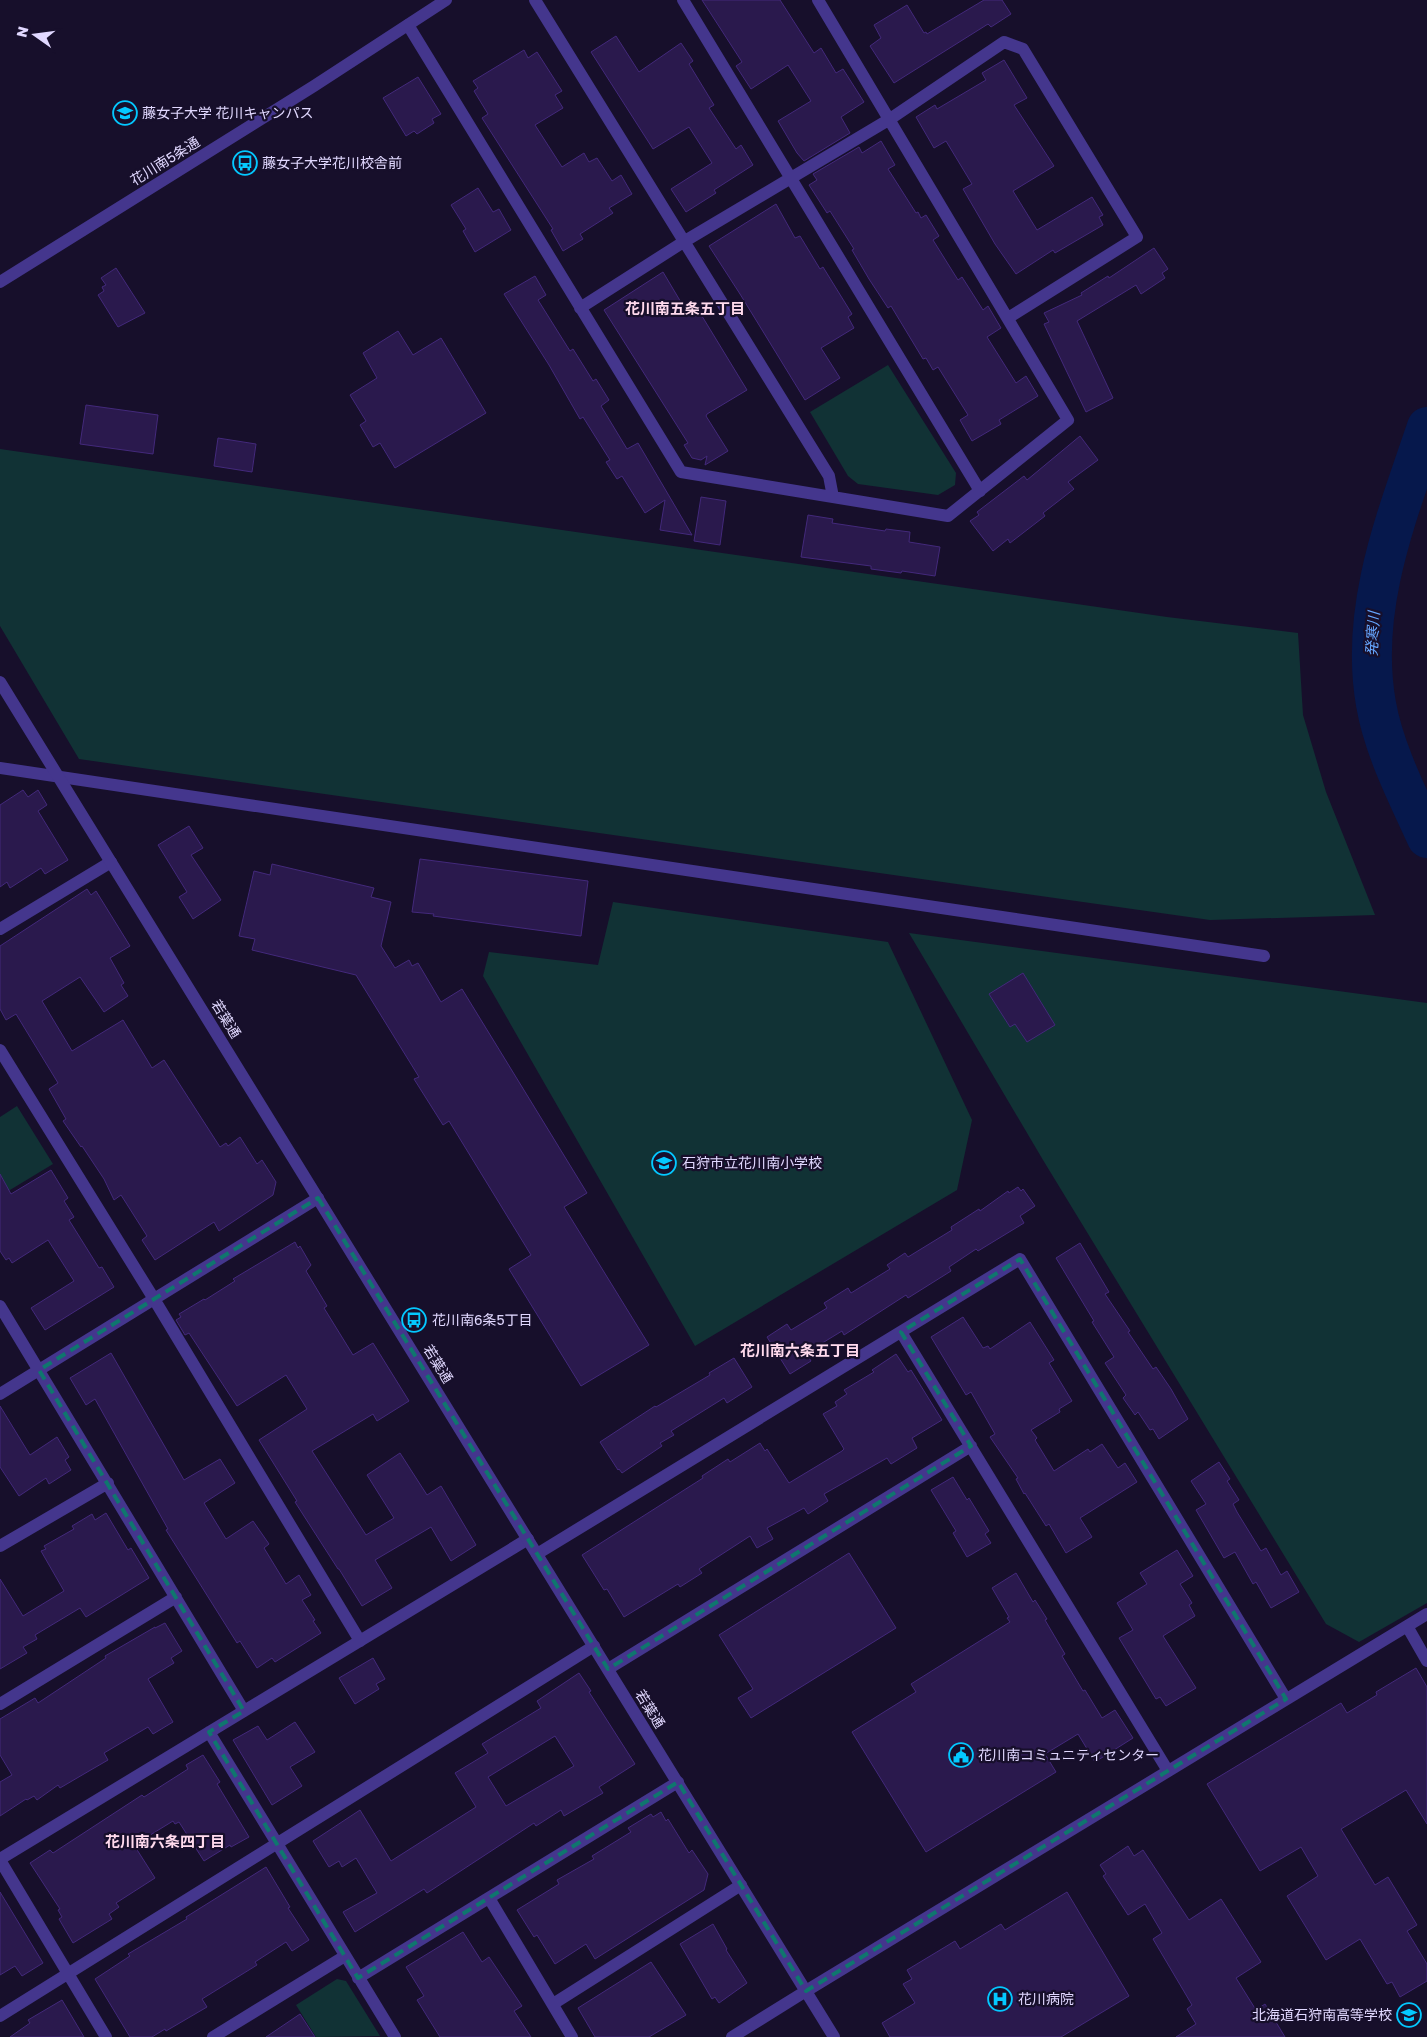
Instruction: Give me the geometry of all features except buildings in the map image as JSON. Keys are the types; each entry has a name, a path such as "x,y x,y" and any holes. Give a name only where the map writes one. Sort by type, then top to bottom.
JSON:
{"street":[{"name":"花川南5条通","path":"0,282 446,0"},
{"path":"535,0 829,476 833,497"},
{"path":"683,0 980,491"},
{"path":"408,25 681,472 948,516 1068,420 818,0"},
{"path":"580,308 684,241 890,119 1004,42 1023,49 1137,237 1008,318"},
{"name":"若葉通","path":"0,682 834,2037"},
{"path":"0,768 1264,956"},
{"path":"0,929 111,862"},
{"path":"0,1050 154,1299 360,1641"},
{"path":"0,1394 318,1198"},
{"path":"537,1554 1020,1259 1286,1699"},
{"path":"0,1306 244,1710"},
{"path":"901,1332 1168,1771"},
{"path":"608,1669 971,1446"},
{"path":"0,1546 108,1483"},
{"path":"106,2037 0,1859 528,1539"},
{"path":"0,1704 176,1597"},
{"path":"732,2037 1427,1614"},
{"path":"1407,1626 1427,1661"},
{"path":"0,2016 594,1646"},
{"path":"209,1732 395,2037"},
{"path":"358,1978 678,1782"},
{"path":"552,2004 741,1885"},
{"path":"490,1898 572,2037"},
{"path":"213,2037 235,2031 345,1956"}],"highlighted area":[{"path":"318,1198 608,1669 971,1446 901,1332 1020,1259 1286,1699 806,1991 678,1782 358,1978 209,1732 244,1711 39,1370"}],"green space":[{"path":"888,365 956,473 955,485 938,495 858,484 848,476 810,412"},
{"path":"0,449 1167,617 1298,633 1303,715 1326,792 1375,915 1210,920 79,759 0,626"},
{"path":"613,902 888,942 972,1120 957,1190 695,1346 483,976 489,952 598,965"},
{"path":"909,933 1427,1003 1427,1603 1359,1642 1326,1624 1043,1160"},
{"path":"17,1106 53,1164 0,1196 0,1117"},
{"path":"337,1979 346,1981 380,2036 316,2037 296,2005"}],"waterway":[{"name":"発寒川","path":"1427,427 1393,528 1384,563 1377,598 1372,668 1376,704 1385,738 1397,772 1427,838"}],"place":[{"name":"藤女子大学 花川キャンパス","path":"125,113"},
{"name":"藤女子大学花川校舎前","path":"245,163"},
{"name":"石狩市立花川南小学校","path":"664,1163"},
{"name":"花川南6条5丁目","path":"414,1320"},
{"name":"花川南コミュニティセンター","path":"961,1755"},
{"name":"花川病院","path":"1000,1999"},
{"name":"北海道石狩南高等学校","path":"1409,2015"}],"district":[{"name":"花川南五条五丁目","path":"685,309"},
{"name":"花川南六条五丁目","path":"800,1351"},
{"name":"花川南六条四丁目","path":"165,1842"}]}
